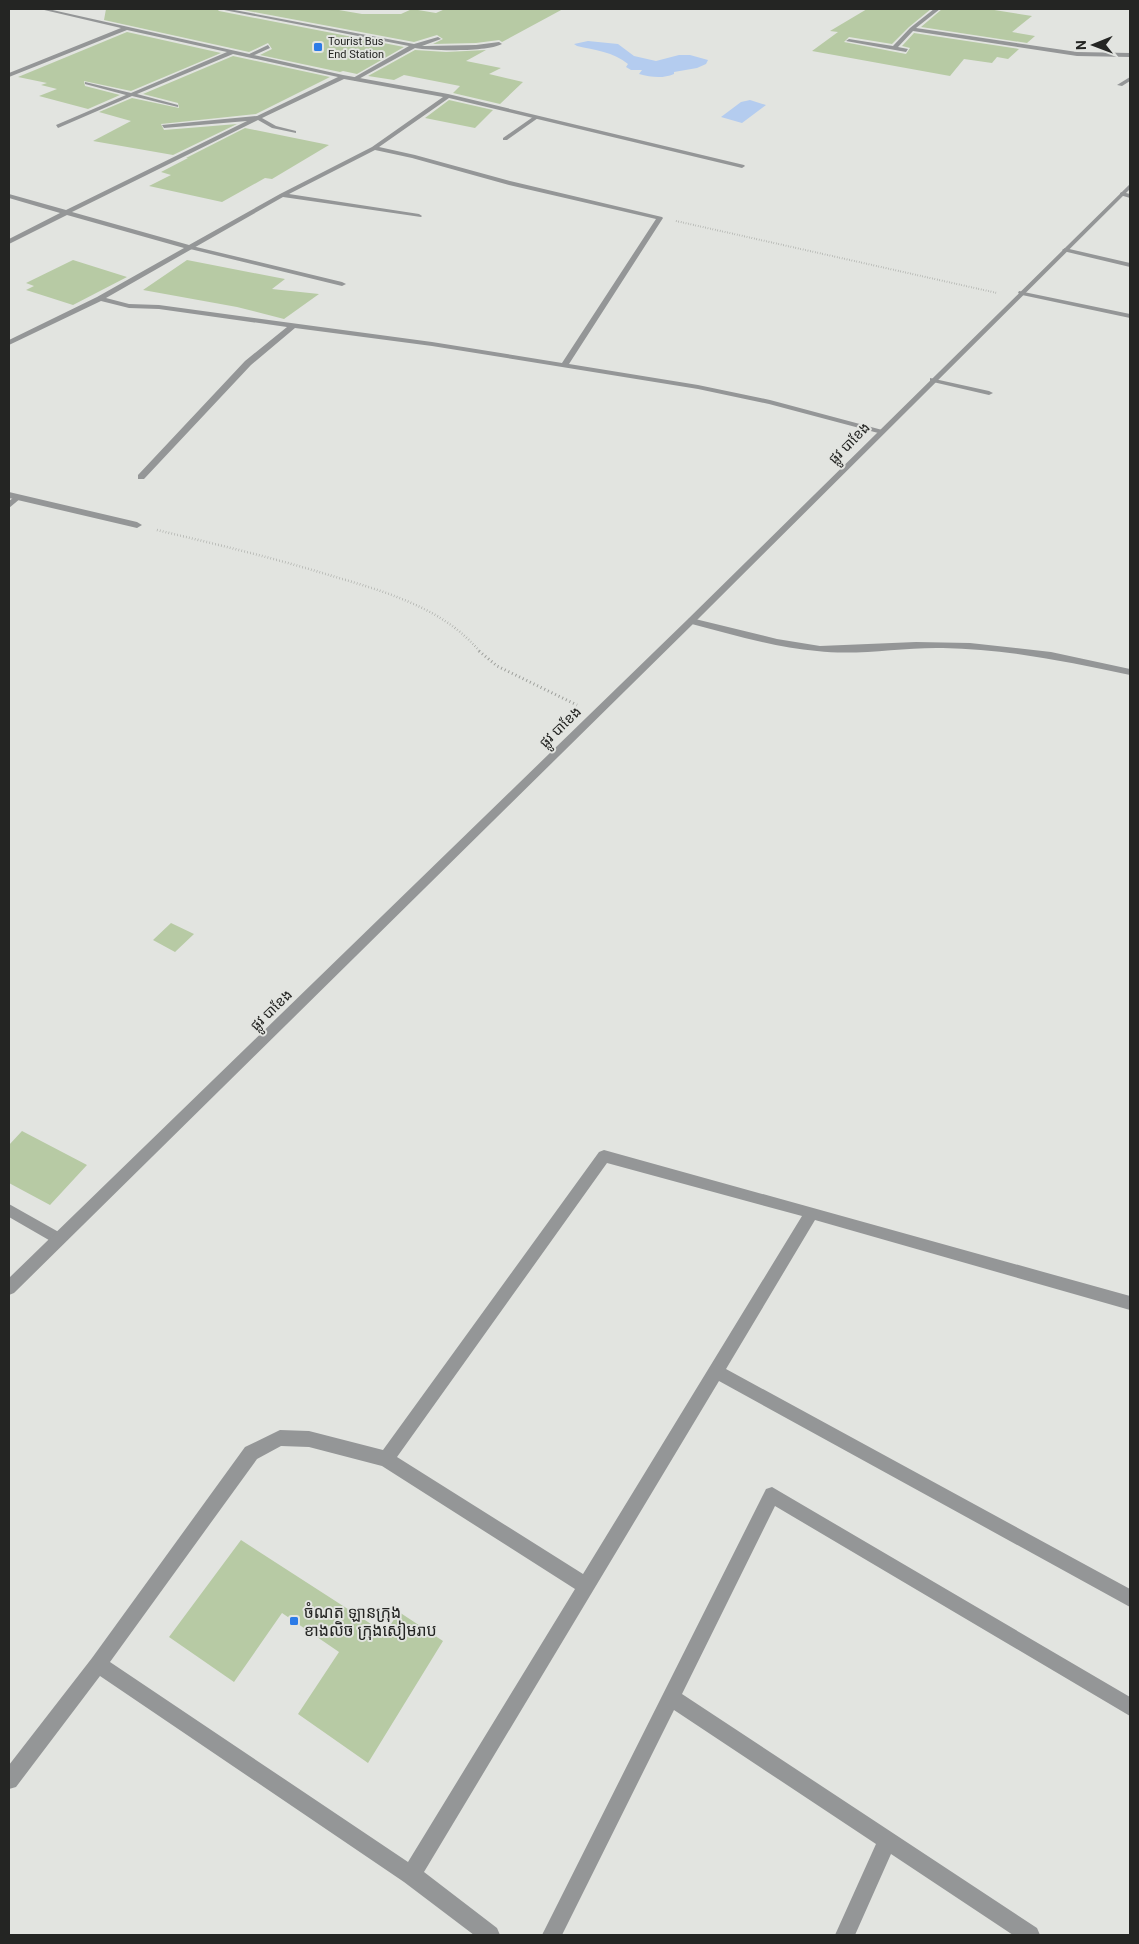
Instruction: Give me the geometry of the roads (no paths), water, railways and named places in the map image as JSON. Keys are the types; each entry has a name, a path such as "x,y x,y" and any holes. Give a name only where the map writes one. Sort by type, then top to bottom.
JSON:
{"street":[{"path":"42,9 344,77 448,96 742,166"},
{"path":"222,9 426,48 476,47 499,44"},
{"path":"894,48 912,28 937,9"},
{"path":"9,75 128,28"},
{"path":"912,28 1076,54 1130,55"},
{"path":"356,79 414,46 438,39"},
{"path":"849,41 906,50"},
{"path":"248,56 268,47"},
{"path":"58,126 232,52"},
{"path":"9,242 66,212 344,77"},
{"path":"1120,85 1130,79"},
{"path":"88,83 176,106"},
{"path":"9,343 100,299 282,195 374,148 448,96"},
{"path":"164,126 258,118 274,127 294,132"},
{"path":"505,139 535,118"},
{"path":"374,148 414,156 509,183 660,218 564,366"},
{"name":"ផ្លូវ បាខែង","path":"9,1288 691,621 1065,250 1128,192"},
{"path":"282,195 419,216"},
{"path":"9,196 188,247 342,284"},
{"path":"1065,250 1130,265"},
{"path":"1019,296 1130,316"},
{"path":"100,299 129,306 158,307 432,344 735,394 823,414 882,431"},
{"path":"141,477 248,363 292,326"},
{"path":"934,380 989,393"},
{"path":"9,505 13,496 137,526"},
{"path":"691,621 806,648 832,650 916,645 976,646 1084,660 1130,672"},
{"path":"386,1459 604,1156 1130,1303"},
{"path":"9,1210 59,1239"},
{"path":"410,1875 812,1213"},
{"path":"715,1371 1130,1598"},
{"path":"9,1780 98,1664 251,1453 280,1438 309,1439 386,1459 586,1586"},
{"path":"552,1935 772,1495 1130,1707"},
{"path":"98,1664 410,1875 490,1935"},
{"path":"671,1698 1030,1935"},
{"path":"845,1935 887,1841"}],"water":[{"path":"588,41 618,44 634,56 656,61 679,55 690,55 708,60 706,64 697,68 674,72 670,76 648,76 639,74 642,70 631,70 626,67 628,64 617,57 574,44"},
{"path":"750,100 766,105 742,123 721,117 741,102"}],"place":[{"name":"Tourist Bus End Station","path":"318,47"},
{"name":"ចំណត ឡានក្រុង ខាងលិច ក្រុងសៀមរាប","path":"294,1621"}]}
